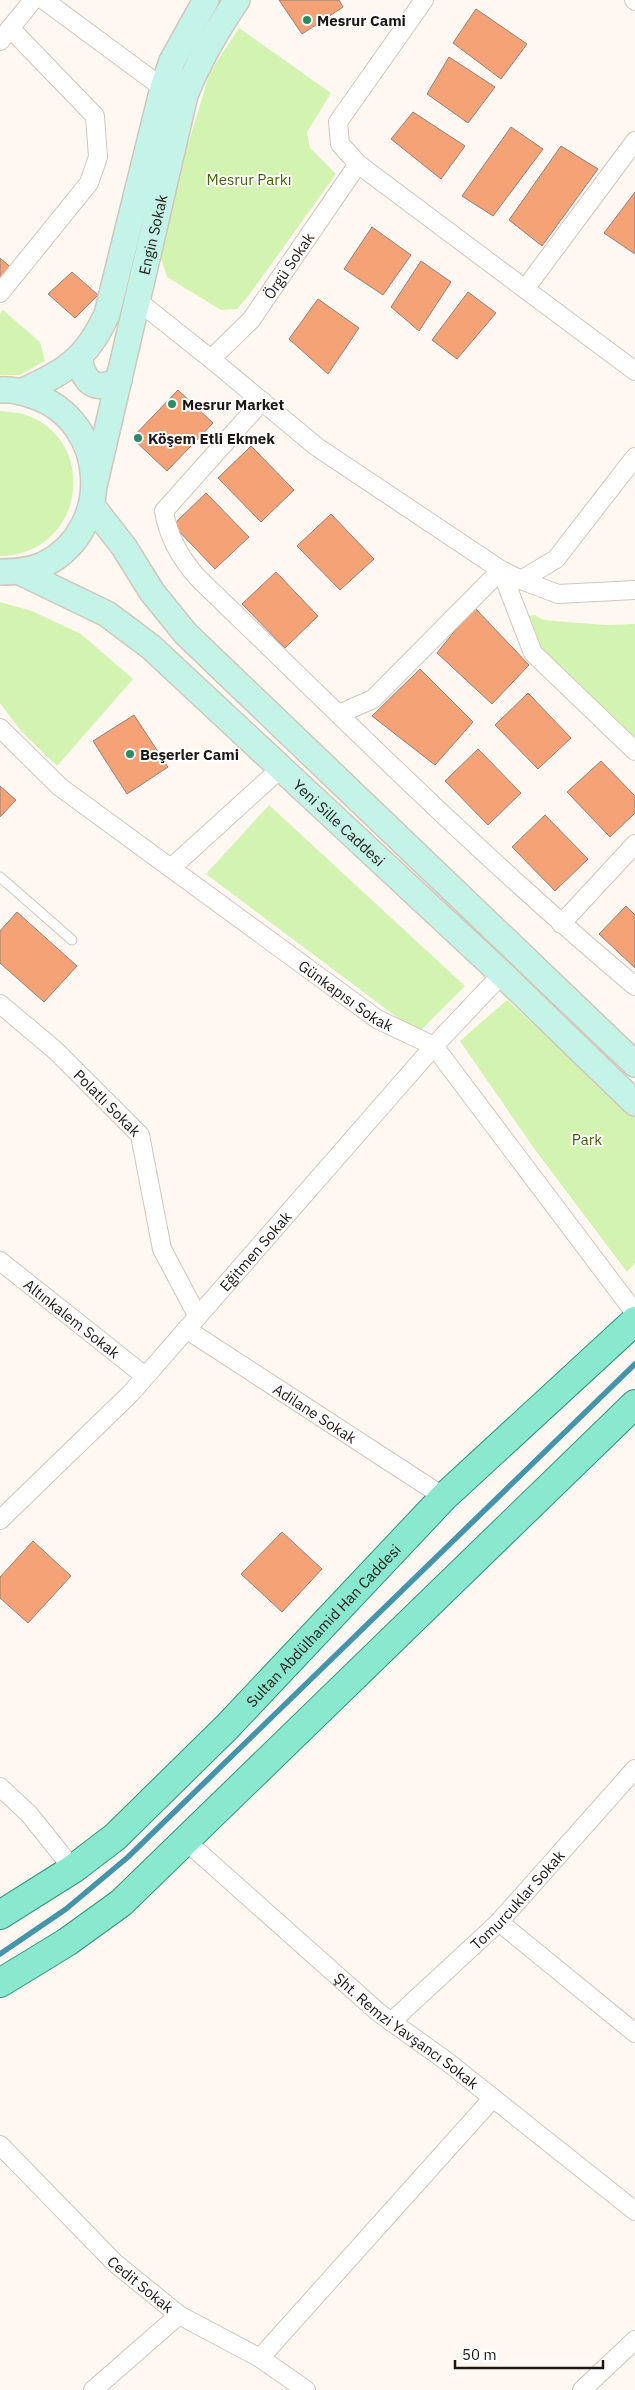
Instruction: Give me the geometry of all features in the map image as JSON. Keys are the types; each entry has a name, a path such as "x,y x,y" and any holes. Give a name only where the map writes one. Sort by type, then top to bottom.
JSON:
{"main road":[{"name":"Engin Sokak","path":"11,391 55,376 80,358 97,336 107,314 163,88 180,44 206,0"},
{"name":"Engin Sokak","path":"95,482 185,95 197,64 211,37 236,0"},
{"path":"80,358 82,371 88,381 97,386 108,386 119,380"},
{"path":"10,572 44,564 66,549 82,530 92,506 95,482 92,456 82,434 66,414 45,400 11,391"},
{"name":"Yeni Sille Caddesi","path":"92,506 124,547 152,592 186,634 635,1064"},
{"name":"Yeni Sille Caddesi","path":"10,572 107,614 151,647 502,974 635,1103"},
{"name":"Sultan Abdülhamid Han Caddesi","path":"0,1915 73,1869 115,1837 227,1727 444,1497 635,1321"},
{"path":"0,1983 67,1942 121,1903 186,1842 635,1404"}],"street":[{"path":"0,293 89,183 98,157 95,116 5,35 33,0"},
{"path":"44,0 163,88"},
{"path":"424,0 338,122 340,144 358,164 635,371"},
{"path":"525,290 635,141"},
{"name":"Örgü Sokak","path":"211,358 251,320 358,164"},
{"path":"138,301 211,358 317,447 501,570 558,594 635,590"},
{"path":"262,401 164,511 166,524 181,559 198,578 339,714 561,924 635,986"},
{"path":"521,580 556,559 635,457"},
{"path":"339,714 373,699 501,570"},
{"path":"501,570 533,652 635,751"},
{"name":"Günkapısı Sokak","path":"0,728 60,787 377,1019 434,1046 635,1313"},
{"path":"171,868 281,768"},
{"path":"561,924 635,844"},
{"name":"Eğitmen Sokak","path":"0,1520 131,1393 197,1315 434,1046 502,974"},
{"name":"Polatlı Sokak","path":"0,1004 55,1050 140,1135 162,1249 197,1315"},
{"name":"Altınkalem Sokak","path":"0,1261 145,1376"},
{"name":"Adilane Sokak","path":"186,1329 444,1497"},
{"name":"Tomurcuklar Sokak","path":"391,2022 499,1922 635,1769"},
{"path":"0,1787 29,1814 73,1869"},
{"name":"Şht. Remzi Yavşancı Sokak","path":"186,1842 391,2022 493,2098 635,2211"},
{"path":"499,1922 635,2033"},
{"path":"260,2358 493,2098"},
{"name":"Cedit Sokak","path":"0,2144 115,2262 179,2314 260,2358 306,2390"},
{"path":"93,2390 146,2341 179,2314"},
{"path":"582,2390 635,2340"}],"lane":[{"path":"0,877 72,940"}],"green space":[{"name":"Mesrur Parkı","path":"239,28 331,93 307,132 310,148 336,174 249,295 237,309 221,310 167,277 159,252 186,151 210,72"},
{"path":"3,310 40,342 45,361 20,375 0,375 0,314"},
{"path":"0,411 23,414 48,427 64,446 72,469 73,494 65,517 50,537 29,551 0,556"},
{"path":"0,602 32,611 81,634 133,679 57,766 21,731 0,703"},
{"path":"535,615 543,620 605,625 635,624 635,737 524,633 526,616"},
{"path":"269,805 465,986 418,1033 206,874"},
{"name":"Park","path":"507,1000 635,1117 635,1263 627,1272 533,1147 460,1041"}],"building":[{"name":"Mesrur Cami","path":"279,0 339,0 343,7 302,34"},
{"path":"476,9 527,44 501,79 453,43"},
{"path":"449,57 495,87 468,123 427,94"},
{"path":"413,112 465,146 441,179 391,139"},
{"path":"511,127 543,149 493,216 462,196"},
{"path":"561,146 598,169 542,246 509,220"},
{"path":"635,192 635,254 604,233"},
{"path":"372,227 411,255 383,295 344,269"},
{"path":"0,258 14,270 0,286"},
{"path":"421,261 451,282 419,331 391,307"},
{"path":"72,272 98,295 75,318 48,294"},
{"path":"468,292 496,313 457,359 432,340"},
{"path":"318,299 359,328 328,374 289,339"},
{"path":"178,390 213,423 167,471 132,438"},
{"path":"251,446 294,490 261,522 218,478"},
{"path":"206,493 249,537 215,569 173,525"},
{"path":"331,514 374,559 340,590 297,546"},
{"path":"276,572 318,616 285,648 242,604"},
{"path":"474,607 529,665 492,704 437,653"},
{"path":"420,669 473,722 435,765 372,716"},
{"path":"528,693 571,738 538,769 495,725"},
{"name":"Beşerler Cami","path":"134,715 168,767 127,794 93,741"},
{"path":"478,749 521,793 488,825 445,781"},
{"path":"601,761 635,796 635,813 610,837 567,792"},
{"path":"0,786 16,800 0,817"},
{"path":"545,815 588,859 555,891 512,847"},
{"path":"626,906 635,915 635,968 599,934"},
{"path":"17,912 77,966 44,1002 0,963 0,931"},
{"path":"282,1532 322,1569 282,1612 241,1574"},
{"path":"33,1541 71,1576 28,1623 0,1598 0,1577"}],"waterway":[{"path":"0,1954 66,1909 128,1857 635,1364"}],"place":[{"name":"Mesrur Cami","path":"307,20"},
{"name":"Mesrur Market","path":"172,404"},
{"name":"Köşem Etli Ekmek","path":"138,438"},
{"name":"Beşerler Cami","path":"130,754"}]}
